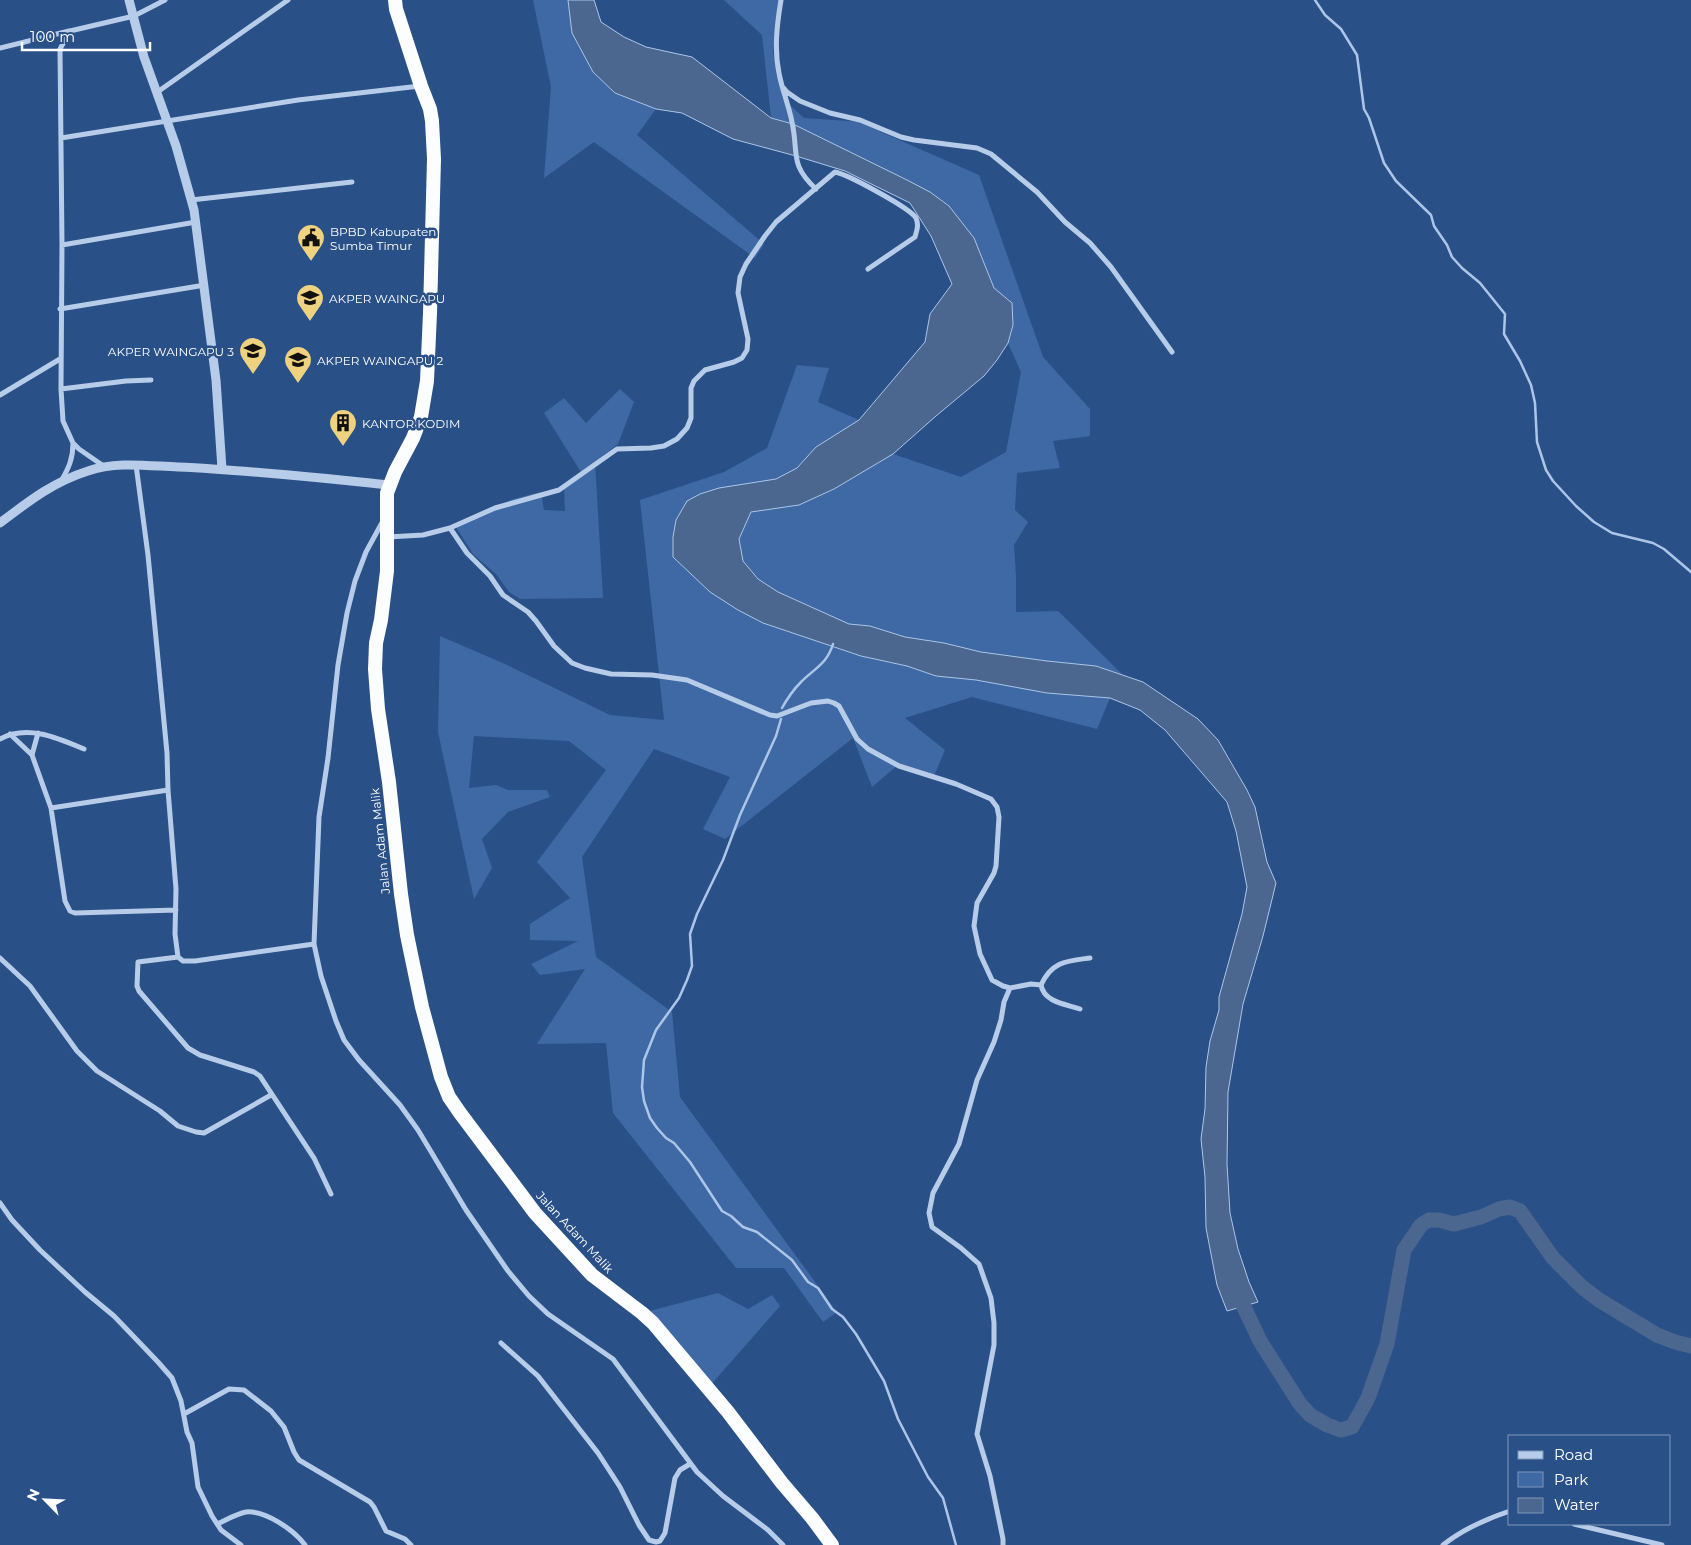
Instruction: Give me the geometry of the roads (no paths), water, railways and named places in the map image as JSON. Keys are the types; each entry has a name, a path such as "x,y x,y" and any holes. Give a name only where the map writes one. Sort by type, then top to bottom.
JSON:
{"highway":[{"name":"Jalan Adam Malik","path":"395,0 396,9 430,108 434,151 427,381 421,417 387,493 385,596 374,653 376,694 389,782 407,935 422,1007 441,1077 449,1096 535,1213 592,1275 653,1323 728,1412 832,1545"}],"street":[{"path":"129,0 144,58 168,121 197,222 216,380 222,469"},
{"path":"0,48 134,16 165,0"},
{"path":"156,93 288,0"},
{"path":"781,0 777,48 779,73 793,124 797,166 804,177 816,189"},
{"path":"70,31 62,44 60,55 62,245 60,389 63,422 73,443 90,458 106,467"},
{"path":"61,138 298,100 421,86"},
{"path":"782,86 800,101 830,113 860,120 901,137 977,148 991,154 1037,192 1065,222 1090,243 1110,267 1172,352"},
{"path":"387,537 423,535 450,528 495,508 559,490 617,449 664,446 676,439 687,428 691,418 691,388 694,381 705,370 742,358 747,350 748,339 738,293 738,286 746,264 776,222 832,174 838,172 897,202 911,212 917,221 915,236 868,269"},
{"path":"191,200 352,182"},
{"path":"62,245 197,222"},
{"path":"60,309 205,285"},
{"path":"0,395 60,359"},
{"path":"60,389 151,380"},
{"path":"60,482 71,464 73,443"},
{"path":"0,522 44,490 89,470 106,467 136,465 222,469 390,485"},
{"path":"136,465 148,555 167,753 176,889 175,934 178,957"},
{"path":"387,514 366,552 355,581 343,632 319,817 314,944 325,990 336,1021 344,1040 359,1060 400,1105 418,1130 466,1210 508,1271 548,1314 613,1359 655,1413 690,1464 723,1496 768,1530 783,1545"},
{"path":"450,528 467,553 490,576 503,595 528,612 554,646 572,662 584,668 611,674 666,676 687,680 770,715 777,716 811,703 828,700 839,706 857,739 868,749 899,766 977,792 991,799 997,807 999,818 996,866 977,903 974,926 976,942 992,980 1010,988 1031,984 1041,985"},
{"path":"32,755 38,733"},
{"path":"1,737 10,734 38,733 62,739 84,749"},
{"path":"10,734 32,755 51,808 66,902 70,911 75,913 176,910"},
{"path":"51,808 168,790"},
{"path":"314,944 195,961 183,961 178,957 142,960 138,962 137,986 139,991 188,1048 200,1055 258,1074 314,1158 331,1194"},
{"path":"0,958 30,986 84,1058 101,1073 160,1111 181,1128 204,1132 271,1095"},
{"path":"1041,985 1052,968 1064,962 1090,958"},
{"path":"1041,985 1044,994 1052,1000 1080,1009"},
{"path":"1003,1545 990,1476 977,1434 994,1345 991,1298 979,1264 962,1248 932,1226 929,1213 933,1193 963,1135 977,1080 996,1037 1004,1002 1010,988"},
{"path":"0,1203 12,1220 40,1250 114,1316 172,1378 184,1414 187,1432 192,1443 197,1484 221,1530 241,1545"},
{"path":"501,1343 538,1376 598,1453 620,1487 639,1525 649,1540 656,1542 663,1538 675,1478 680,1470 690,1464"},
{"path":"184,1414 230,1389 244,1390 276,1416 284,1427 299,1460 370,1502 386,1531 405,1539 411,1545"},
{"path":"217,1524 239,1514 253,1512 287,1528 298,1536 305,1545"},
{"path":"1443,1545 1454,1536 1508,1512"},
{"path":"1578,1525 1662,1545"}],"water":[{"path":"568,0 594,0 601,22 624,37 646,47 692,57 771,118 793,124 930,192 949,206 974,238 994,288 1012,303 1013,325 1008,343 984,376 893,454 834,489 799,505 751,512 739,539 743,561 758,579 778,592 849,624 870,626 905,637 944,643 981,652 1096,666 1143,682 1198,719 1218,740 1255,807 1267,862 1276,883 1243,1004 1228,1092 1227,1164 1230,1213 1238,1249 1258,1302 1227,1311 1217,1285 1206,1228 1205,1177 1201,1139 1205,1109 1206,1067 1210,1041 1219,1010 1219,997 1242,914 1247,887 1236,831 1227,802 1165,730 1140,710 1110,698 1047,693 976,680 936,676 907,666 861,656 763,623 738,610 710,592 673,557 673,537 676,520 687,501 700,494 719,488 776,479 797,468 816,447 859,420 925,342 930,314 952,284 931,236 910,203 845,171 733,139 682,113 656,109 615,93 593,72 572,33"}],"waterway":[{"path":"1315,0 1325,15 1341,29 1357,55 1364,109 1369,118 1384,163 1396,181 1431,215 1434,226 1447,245 1452,257 1480,283 1505,314 1504,334 1520,361 1531,385 1535,403 1537,442 1546,470 1553,481 1594,522 1612,533 1653,543 1664,549 1691,572"},
{"path":"782,708 798,685 824,661 833,644"},
{"path":"781,719 776,736 740,815 723,860 697,914 690,934 692,966 687,980 679,998 656,1030 644,1060 642,1087 644,1101 650,1118 657,1128 666,1138 674,1143 690,1162 722,1211 743,1227 757,1232 792,1260 808,1282 818,1288 832,1309 843,1317 856,1334 884,1381 898,1419 928,1477 943,1498 956,1545"},
{"path":"1238,1287 1243,1305 1260,1341 1300,1404 1310,1415 1327,1425 1341,1430 1352,1427 1368,1398 1387,1344 1404,1250 1421,1225 1429,1220 1439,1220 1454,1224 1481,1217 1499,1209 1510,1207 1520,1211 1553,1258 1582,1287 1599,1300 1657,1335 1691,1346"}],"place":[{"name":"BPBD Kabupaten Sumba Timur","path":"311,262"},
{"name":"AKPER WAINGAPU","path":"310,322"},
{"name":"AKPER WAINGAPU 3","path":"253,375"},
{"name":"AKPER WAINGAPU 2","path":"298,384"},
{"name":"KANTOR KODIM","path":"343,447"}]}
